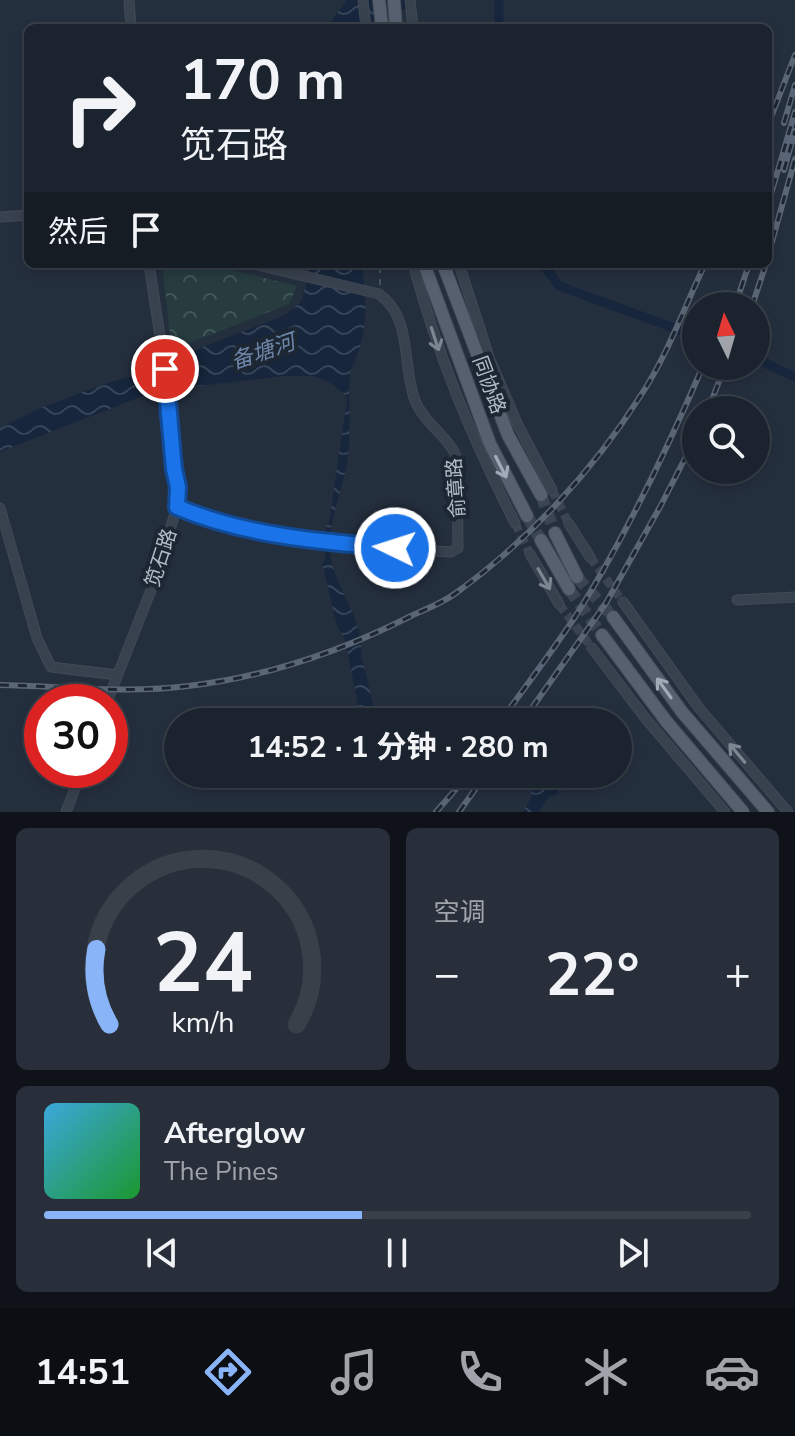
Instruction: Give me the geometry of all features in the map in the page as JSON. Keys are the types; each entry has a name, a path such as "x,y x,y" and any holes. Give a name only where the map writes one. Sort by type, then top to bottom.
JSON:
{"main road":[{"path":"379,0 382,24"},
{"path":"394,0 396,24"},
{"name":"同协路","path":"425,268 490,444 527,516"},
{"name":"同协路","path":"445,268 508,435 546,493"},
{"path":"555,533 577,577"},
{"path":"541,540 569,589"},
{"path":"613,617 682,712 768,812"},
{"path":"602,635 666,721 743,812"}],"street":[{"path":"129,0 131,24"},
{"path":"363,0 366,24"},
{"path":"410,0 413,24"},
{"path":"0,217 24,215"},
{"name":"笕石路","path":"114,684 151,590 177,507 178,487 169,401 150,268"},
{"path":"272,268 379,294"},
{"path":"414,268 449,381 515,523"},
{"path":"460,268 490,360 546,493"},
{"name":"俞章路","path":"177,507 198,516 260,532 323,543 451,552 458,548 457,458 453,448 432,428 416,402 398,313 392,303 379,294"},
{"path":"0,508 37,638 51,667 117,675"},
{"path":"569,524 590,557"},
{"path":"530,554 559,604"},
{"path":"737,600 795,597"},
{"path":"623,602 699,708 788,812"},
{"path":"592,648 646,719 725,812"},
{"path":"66,812 75,788"}],"path":[{"path":"379,294 380,268"}],"green space":[{"path":"162,268 223,268 297,286 289,304 192,342 173,360"}],"water":[{"path":"347,0 415,0 388,24 329,24"},
{"name":"备塘河","path":"311,268 362,268 365,305 363,332 350,371 348,457 329,544 333,567 359,630 361,655 374,708 358,708 345,639 337,626 322,563 347,399 330,383 313,376 284,376 145,395 0,452 0,428 40,408 110,382 183,364 193,351 285,315 301,302"},
{"path":"523,788 562,788 549,797 539,812 523,812 531,798 531,791"}],"waterway":[{"path":"499,0 499,24"},
{"path":"546,268 559,286 682,331"},
{"path":"770,365 795,377"}],"tunnel":[{"path":"552,490 569,524"},
{"path":"541,495 555,533"},
{"path":"527,516 541,540"},
{"path":"515,523 530,554"},
{"path":"590,557 623,602"},
{"path":"577,577 613,617"},
{"path":"569,589 602,635"},
{"path":"559,604 592,648"}],"railway":[{"path":"772,115 795,55"},
{"path":"784,123 795,85"},
{"path":"772,190 795,112"},
{"path":"784,170 795,131"},
{"path":"772,242 795,159"},
{"path":"0,685 141,689 217,682 273,670 328,653 450,597 534,527 602,451 651,379 703,268"},
{"path":"740,292 748,268"},
{"path":"757,292 765,268"},
{"path":"510,708 575,617 611,557 697,380"},
{"path":"713,396 720,380"},
{"path":"532,708 606,603 682,464"},
{"path":"436,812 457,788"},
{"path":"459,812 476,788"}],"route":[{"path":"165,369 178,487 177,507 198,516 260,532 323,543 395,548"}]}
